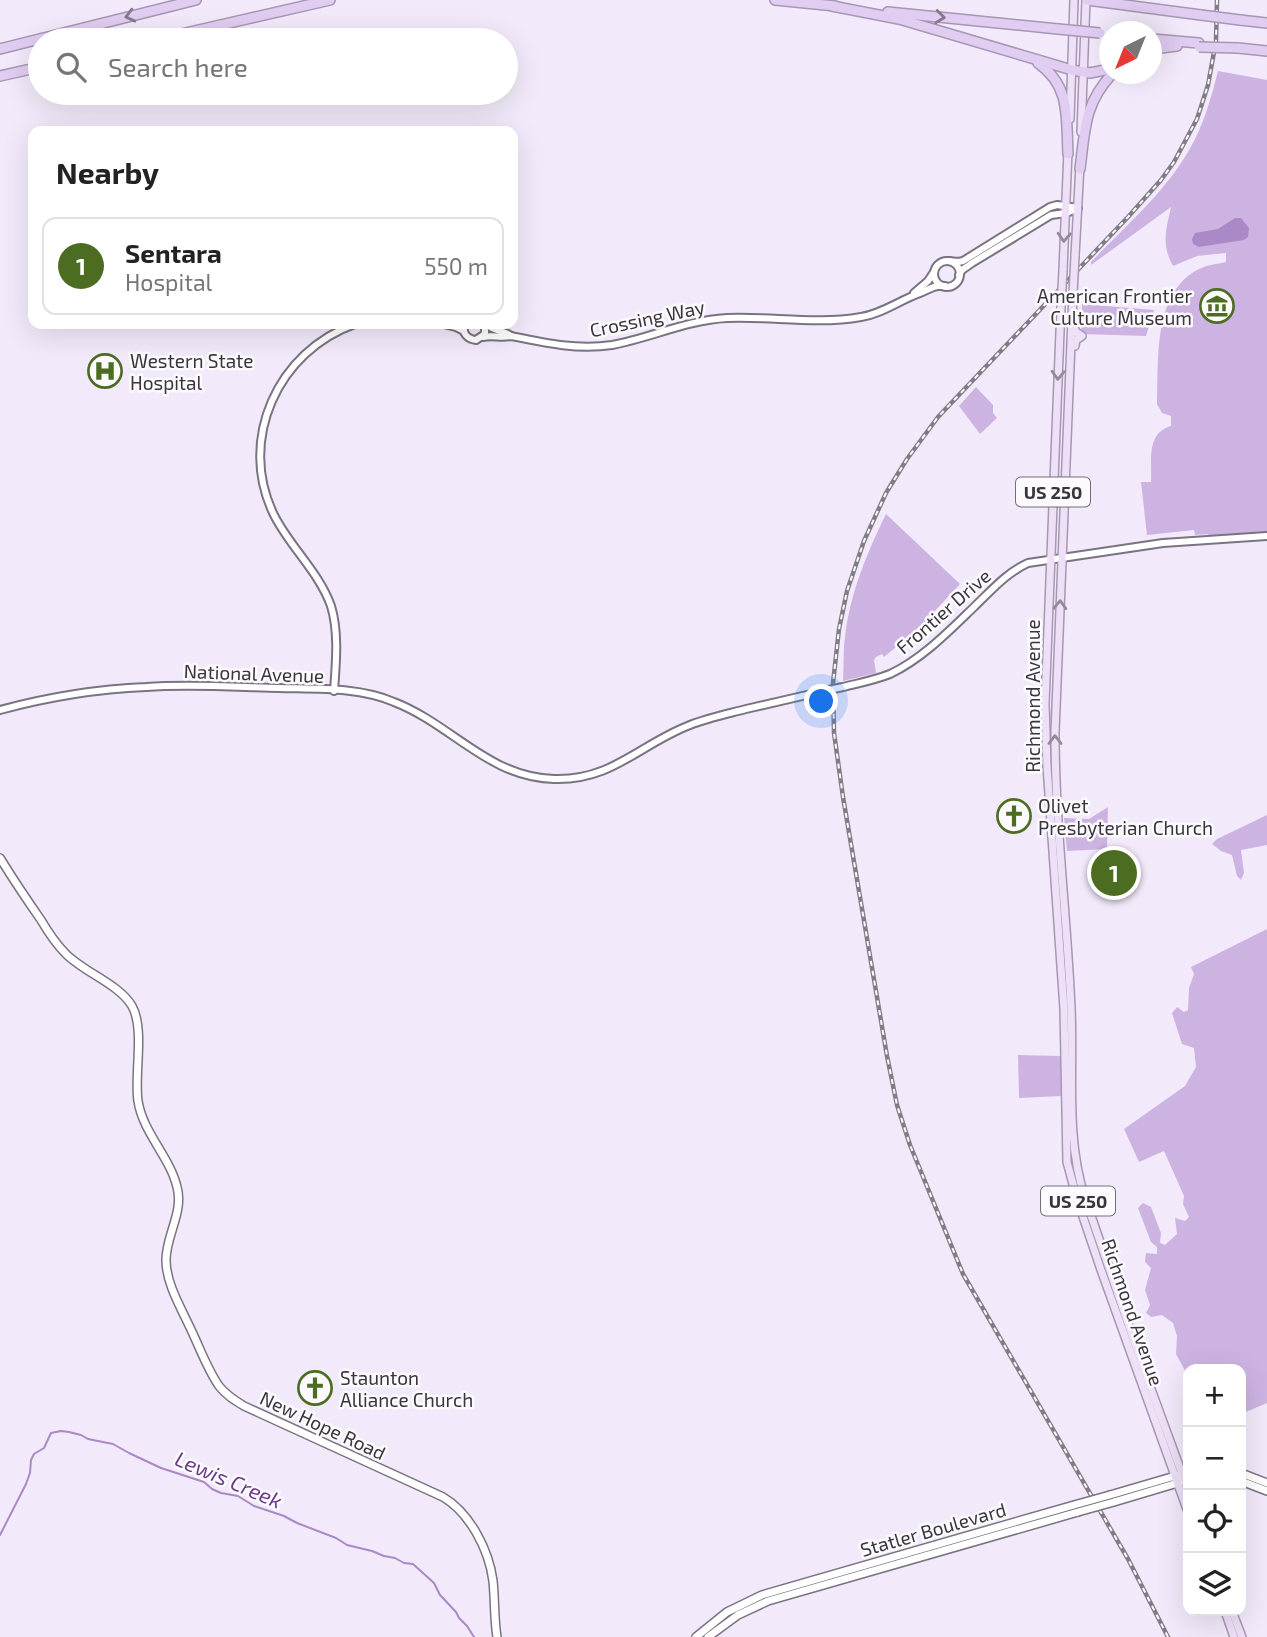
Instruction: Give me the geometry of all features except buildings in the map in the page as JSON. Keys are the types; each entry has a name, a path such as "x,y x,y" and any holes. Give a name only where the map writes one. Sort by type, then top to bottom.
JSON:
{"highway":[{"path":"84,28 196,0"},
{"path":"208,28 330,0"},
{"path":"775,0 1099,33"},
{"path":"1087,0 1267,23"},
{"path":"832,6 899,19 1072,71 1099,73"},
{"path":"1162,40 1267,51"},
{"path":"0,49 28,42"},
{"path":"1162,48 1199,45"},
{"path":"1027,58 1044,68 1061,89 1067,111 1068,154"},
{"path":"0,76 28,70"},
{"path":"1080,169 1085,122 1102,84"}],"main road":[{"name":"US 250","path":"1072,71 1074,0"},
{"path":"1078,208 1087,0"},
{"name":"Richmond Avenue","path":"1072,71 1045,678 1064,1009 1068,1162 1101,1270 1183,1477"},
{"name":"Richmond Avenue","path":"1078,208 1073,324 1082,337 1075,343 1074,368 1071,374 1057,673 1056,773 1071,1009 1075,1159 1085,1198 1183,1477"},
{"name":"New Hope Road","path":"0,858 61,949 76,963 125,997 135,1012 139,1106 174,1178 179,1195 166,1251 166,1270 179,1304 219,1386 229,1397 244,1406 443,1497 455,1505 478,1538 490,1568 497,1637"},
{"path":"1246,1474 1267,1483"},
{"name":"Statler Boulevard","path":"696,1637 731,1609 768,1593 1183,1480"},
{"path":"1246,1483 1267,1492"},
{"name":"Statler Boulevard","path":"708,1637 738,1615 766,1602 1076,1508"},
{"path":"1227,1616 1234,1637"},
{"path":"1234,1616 1242,1637"}],"street":[{"path":"1066,209 1057,205 1050,207 1026,221 1021,229 998,243 967,267 953,285 945,286 936,280 934,272 940,263 963,261 998,243 1051,215 1078,208"},
{"path":"948,261 956,265 959,275"},
{"name":"Crossing Way","path":"912,295 934,272"},
{"name":"Crossing Way","path":"464,329 468,338 477,340 494,335 571,347 611,345 706,320 727,318 827,321 865,317 932,286 945,286"},
{"path":"334,691 335,628 332,612 324,589 285,535 271,508 262,477 260,449 264,426 274,397 292,367 317,343 342,329"},
{"path":"483,337 486,329"},
{"name":"Crossing Way","path":"492,329 511,336"},
{"name":"Frontier Drive","path":"490,762 512,772 538,778 587,776 615,766 663,737 696,722 883,677 905,666 1013,572 1028,563 1163,543 1267,537"},
{"name":"National Avenue","path":"0,710 61,696 148,686 211,686 370,694 407,707 430,719 490,762"}],"shaded area":[{"name":"American Frontier Culture Museum","path":"1218,71 1267,80 1267,532 1209,536 1195,535 1194,530 1147,535 1141,482 1151,482 1154,441 1157,435 1171,426 1171,416 1162,413 1157,404 1159,348 1166,310 1173,294 1184,280 1199,269 1226,262 1226,253 1197,256 1173,266 1166,244 1171,207 1091,265 1091,262 1143,210 1178,167 1202,123"},
{"path":"1235,218 1241,218 1249,228 1248,237 1244,240 1199,247 1193,244 1195,233 1218,229"},
{"path":"1082,304 1154,310 1146,336 1081,334"},
{"path":"976,387 993,405 993,413 997,418 980,434 959,406"},
{"path":"886,514 960,584 919,628 884,657 882,654 876,657 876,673 843,681 844,642 855,589"},
{"path":"1108,807 1107,849 1067,851 1064,818 1089,819"},
{"path":"1267,815 1267,845 1241,850 1244,873 1241,880 1237,876 1232,855 1212,844"},
{"path":"1267,929 1267,1403 1246,1412 1246,1364 1183,1364 1183,1367 1176,1354 1177,1336 1173,1323 1162,1315 1151,1317 1146,1313 1150,1305 1145,1290 1151,1268 1145,1262 1146,1253 1157,1254 1157,1247 1151,1242 1138,1208 1143,1203 1151,1207 1161,1233 1160,1243 1165,1245 1177,1234 1175,1218 1185,1221 1189,1217 1183,1204 1184,1196 1164,1151 1139,1162 1124,1129 1185,1086 1196,1067 1194,1048 1182,1044 1172,1013 1177,1007 1184,1012 1188,1010 1189,988 1194,974 1191,967"},
{"path":"1018,1055 1061,1056 1061,1096 1019,1098"}],"waterway":[{"name":"Lewis Creek","path":"0,1535 26,1484 34,1454 44,1448 51,1433 69,1432 113,1444 161,1468 204,1482 221,1493 238,1496 254,1506 284,1516 347,1545 413,1564 434,1583 440,1595 474,1637"}],"railway":[{"path":"1168,1637 1128,1559 963,1274 910,1145 897,1105 887,1056 843,797 834,733 833,683 839,629 847,591 864,541 886,493 938,417 1128,217 1174,162 1197,119 1208,85 1216,41 1217,0"}],"place":[{"name":"American Frontier Culture Museum","path":"1217,306"},
{"name":"Western State Hospital","path":"105,371"},
{"name":"Olivet Presbyterian Church","path":"1014,816"},
{"name":"Sentara","path":"1114,873"},
{"name":"Staunton Alliance Church","path":"315,1388"}]}
